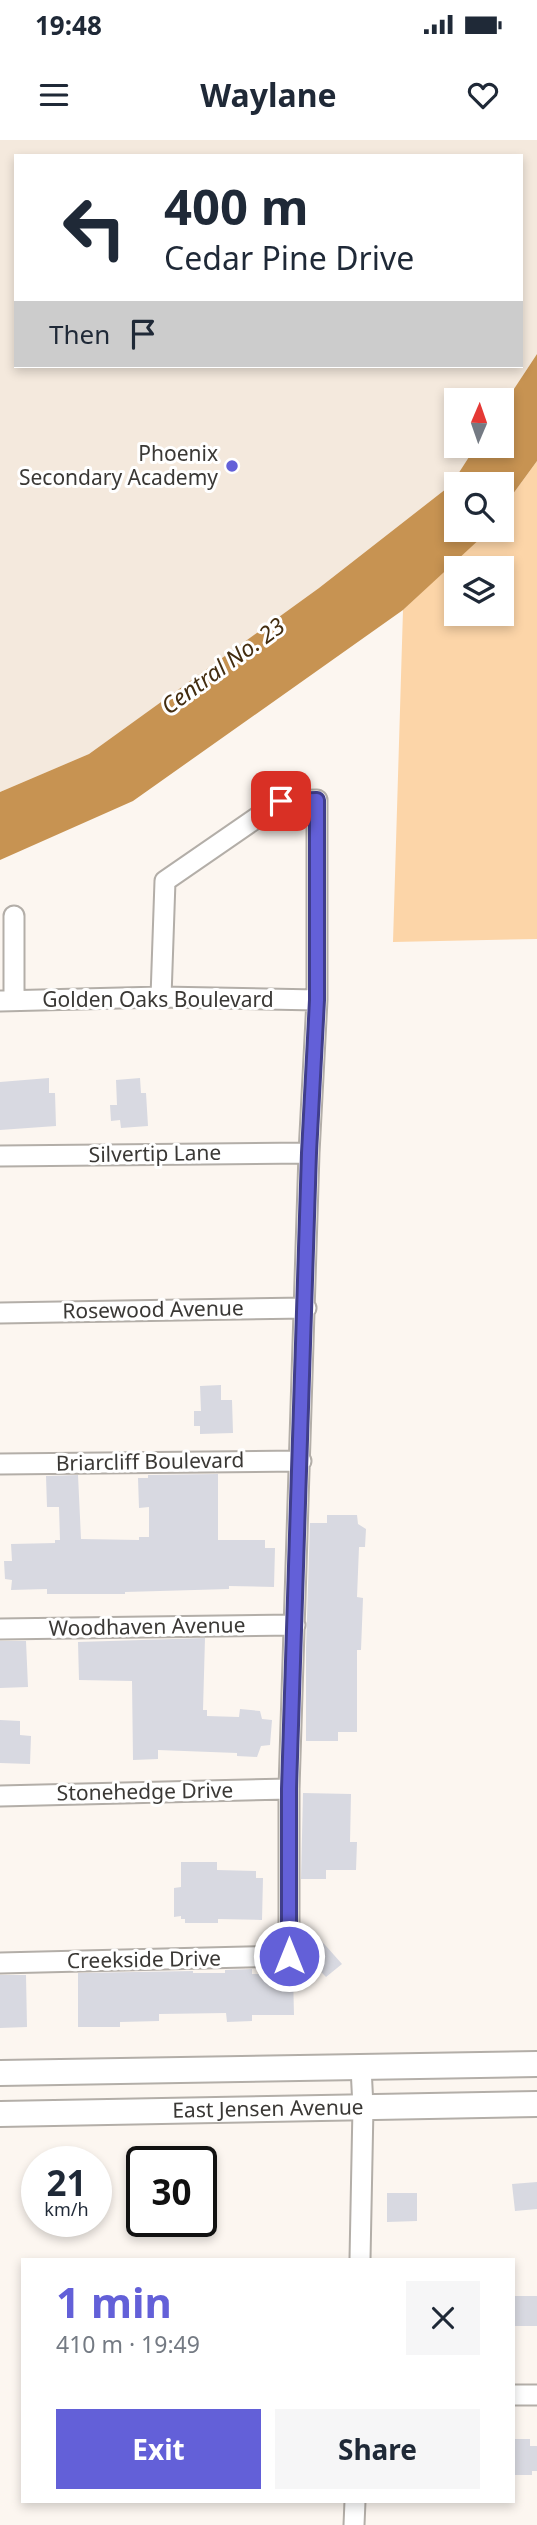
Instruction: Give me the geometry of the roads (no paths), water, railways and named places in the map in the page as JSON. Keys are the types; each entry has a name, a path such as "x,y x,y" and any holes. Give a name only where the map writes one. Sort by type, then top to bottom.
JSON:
{"main road":[{"name":"East Jensen Avenue","path":"0,2073 537,2064"},
{"name":"East Jensen Avenue","path":"0,2114 537,2104"}],"street":[{"path":"161,997 165,881 281,801 317,800 317,1000 309,1153 289,1789"},
{"path":"7,1001 15,916"},
{"name":"Golden Oaks Boulevard","path":"7,1001 161,997 317,1000"},
{"name":"Silvertip Lane","path":"0,1156 309,1153"},
{"name":"Rosewood Avenue","path":"0,1313 306,1308"},
{"name":"Briarcliff Boulevard","path":"0,1464 301,1461"},
{"name":"Woodhaven Avenue","path":"0,1629 295,1625"},
{"name":"Stonehedge Drive","path":"0,1796 289,1789"},
{"name":"Creekside Drive","path":"0,1963 289,1956 289,1789"},
{"path":"360,2258 363,2107 361,2067"},
{"path":"515,2395 537,2395"},
{"path":"354,2525 355,2503"}],"water":[{"path":"537,354 537,461 514,493 514,472 459,472 468,458 514,458 514,389"},
{"name":"Central No. 23","path":"444,490 444,542 477,542 461,556 444,556 444,572 403,610 133,801 0,860 0,792 89,754 319,588"}],"place":[{"name":"Phoenix Secondary Academy","path":"232,466"}]}
